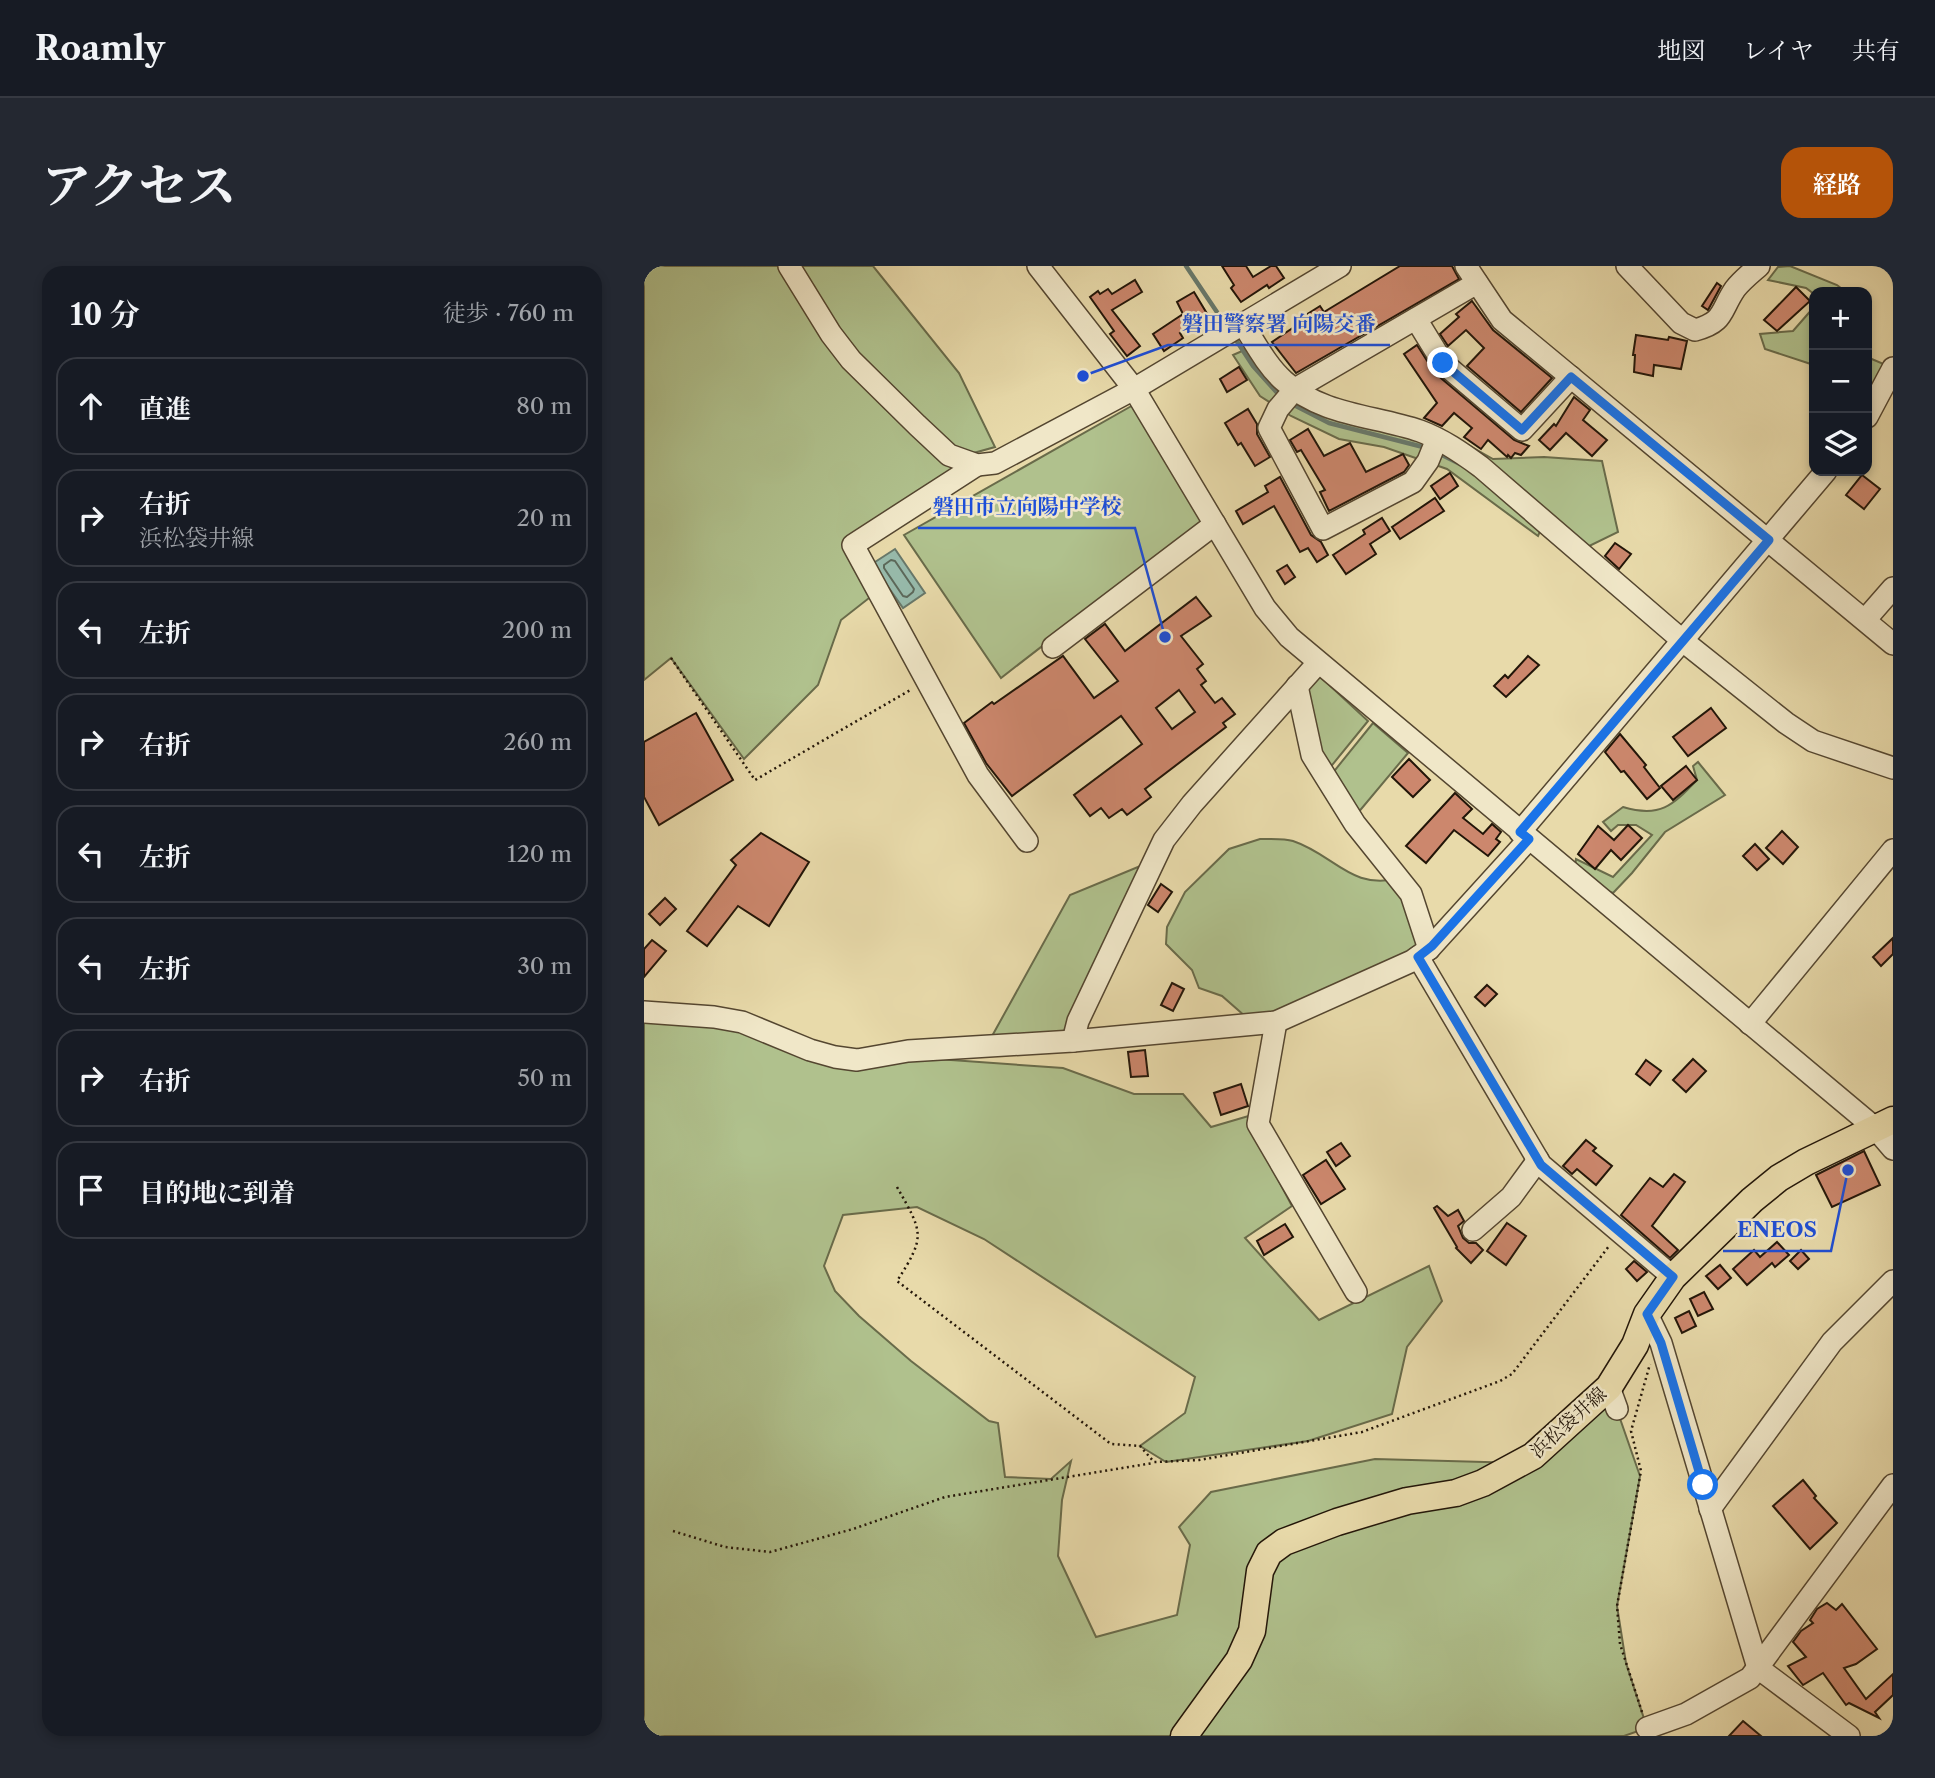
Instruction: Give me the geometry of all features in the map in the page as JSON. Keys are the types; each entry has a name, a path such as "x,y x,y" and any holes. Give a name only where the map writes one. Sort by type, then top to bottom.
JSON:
{"main road":[{"name":"浜松袋井線","path":"1184,1736 1238,1660 1252,1631 1260,1571 1269,1553 1284,1542 1337,1522 1407,1502 1456,1493 1483,1483 1533,1456 1613,1398 1647,1314 1673,1277 1752,1200 1779,1178 1806,1162 1884,1124"}],"street":[{"path":"789,266 831,334 851,360 950,455 977,465"},
{"path":"1038,266 1134,389 1265,608 1289,637 1750,1024 1884,1124 1893,1149"},
{"path":"1027,841 978,775 853,545 977,465 995,463 1134,389 1340,266"},
{"path":"1627,266 1681,323 1695,330 1710,326 1719,318 1735,289 1759,266"},
{"path":"1437,439 1428,461 1413,482 1323,529 1269,428 1278,409 1295,389 1416,319 1471,275 1502,320 1893,644"},
{"path":"1416,319 1443,363 1522,430 1571,377"},
{"path":"1243,324 1266,359 1283,380 1295,389 1330,409 1420,431 1437,439 1481,467 1683,641 1786,723 1813,741 1877,765 1893,768"},
{"path":"1869,413 1893,368"},
{"path":"644,1012 714,1017 742,1022 810,1050 857,1060 908,1051 1073,1041 1276,1022 1424,953 1822,476"},
{"path":"1053,647 1214,524"},
{"path":"1865,620 1893,589"},
{"path":"1073,1041 1078,1021 1164,840 1192,804 1318,663"},
{"path":"1297,687 1311,755 1355,824 1411,894 1424,953 1541,1165 1673,1277"},
{"path":"1750,1024 1893,850"},
{"path":"1276,1022 1258,1124 1356,1292"},
{"path":"1473,1230 1511,1197 1538,1160"},
{"path":"1710,1509 1832,1342 1893,1281"},
{"path":"1647,1314 1661,1343 1758,1668 1849,1736"},
{"path":"1647,1728 1686,1714 1750,1678 1893,1485"}],"path":[{"path":"671,658 755,780 927,680"},
{"path":"897,1187 913,1215 918,1230 918,1246 897,1281 1111,1444 1140,1446 1154,1462"},
{"path":"673,1531 725,1547 770,1552 853,1529 945,1497 1154,1462 1199,1460 1362,1432 1500,1381 1511,1374 1620,1232"},
{"path":"1647,1728 1620,1644 1617,1606 1641,1471 1631,1431 1646,1372 1661,1343"}],"green space":[{"path":"644,266 873,266 959,373 995,447 945,461 958,471 858,542 878,591 841,620 818,685 744,759 671,658 644,680"},
{"path":"1790,266 1840,287 1809,287 1809,290 1768,280 1778,267"},
{"path":"1809,313 1809,363 1765,349 1760,334 1793,331"},
{"path":"1249,348 1283,386 1459,440 1493,459 1544,457 1602,461 1618,532 1579,551 1544,522 1538,536 1447,469 1384,447 1339,439 1291,416 1260,396 1233,355"},
{"path":"1872,359 1886,365 1880,381 1872,384"},
{"path":"1135,404 1205,520 1001,678 904,535"},
{"path":"1312,669 1368,721 1324,775 1297,686"},
{"path":"1373,723 1408,753 1352,820 1327,780"},
{"path":"1698,762 1725,795 1665,832 1613,893 1602,889 1575,867 1576,859 1613,877 1652,835 1636,825 1618,825 1611,831 1603,822 1623,807 1647,811 1672,803 1697,780 1693,766"},
{"path":"1260,839 1293,841 1308,847 1344,870 1369,880 1400,878 1429,949 1254,1024 1222,996 1199,988 1192,970 1166,944 1167,927 1185,892 1229,849"},
{"path":"1155,860 1073,1041 986,1047 1070,895"},
{"path":"644,1010 725,1019 810,1050 1063,1068 1134,1094 1183,1094 1211,1127 1252,1115 1264,1153 1292,1206 1245,1238 1319,1320 1429,1266 1442,1301 1407,1347 1392,1414 1308,1441 1166,1462 1140,1446 1185,1413 1195,1377 984,1239 917,1207 843,1215 824,1266 835,1291 859,1316 911,1361 989,1421 998,1423 1005,1477 1051,1479 1071,1461 1062,1500 1058,1556 1096,1637 1177,1615 1190,1545 1179,1527 1211,1492 1375,1459 1521,1463 1609,1387 1640,1476 1617,1606 1626,1663 1647,1728 1624,1736 644,1736"}],"water":[{"path":"895,549 925,593 903,608 872,564"}],"building":[{"path":"1222,266 1246,266 1253,277 1271,266 1276,266 1284,278 1269,288 1267,285 1241,302 1231,288 1234,285"},
{"path":"1400,266 1452,266 1459,279 1296,373 1272,342 1320,306 1324,312"},
{"path":"1135,280 1142,292 1112,310 1140,346 1127,356 1110,334 1114,331 1090,297 1098,291 1100,294 1108,289 1112,294"},
{"path":"1717,283 1721,286 1708,310 1702,306"},
{"path":"1796,287 1809,300 1777,331 1764,320"},
{"path":"1194,292 1209,317 1180,333 1183,338 1164,351 1153,334 1183,314 1177,302"},
{"path":"1472,301 1493,330 1552,378 1521,412 1467,366 1484,348 1466,330 1448,346 1440,334 1459,317 1456,314"},
{"path":"1636,335 1687,341 1681,369 1654,365 1653,376 1634,372"},
{"path":"1417,345 1435,373 1514,440 1529,446 1521,455 1515,453 1511,458 1508,455 1507,457 1488,440 1481,449 1464,437 1472,428 1454,413 1442,426 1424,418 1437,403 1404,354"},
{"path":"1239,367 1247,380 1227,392 1220,379"},
{"path":"1574,397 1590,410 1583,420 1607,440 1592,456 1566,433 1550,450 1539,440 1554,424 1556,426"},
{"path":"1248,409 1257,424 1257,434 1270,457 1255,466 1225,423"},
{"path":"1308,429 1324,456 1350,443 1366,472 1403,454 1409,465 1404,472 1329,511 1320,492 1325,490 1301,450 1297,452 1290,440"},
{"path":"1450,473 1458,486 1440,499 1431,486"},
{"path":"1861,476 1880,489 1864,509 1846,495"},
{"path":"1280,477 1311,535 1321,542 1328,555 1317,562 1308,548 1300,552 1274,506 1243,524 1236,511 1268,492 1265,486"},
{"path":"1435,498 1444,511 1400,539 1392,527"},
{"path":"1382,518 1390,531 1370,544 1376,554 1346,574 1333,555 1365,534 1363,530"},
{"path":"1615,543 1631,554 1619,569 1605,556"},
{"path":"1287,565 1295,577 1285,584 1277,571"},
{"path":"1196,597 1211,616 1181,636 1203,664 1197,669 1206,681 1201,685 1215,703 1222,698 1235,714 1223,723 1226,727 1145,789 1151,797 1127,815 1122,809 1109,818 1101,808 1090,816 1074,795 1142,744 1121,716 1012,796 986,763 964,723 1063,656 1094,698 1118,681 1085,639 1105,624 1125,651","holes":["1179,690 1195,712 1172,729 1156,708"]},
{"path":"1528,656 1539,665 1506,697 1494,686 1505,675 1508,678"},
{"path":"1711,708 1726,728 1688,756 1673,737"},
{"path":"696,713 733,780 659,825 644,797 644,742"},
{"path":"1620,734 1646,765 1644,767 1660,788 1647,799 1605,752"},
{"path":"1409,759 1430,780 1413,797 1392,777"},
{"path":"1686,766 1697,780 1673,800 1661,786"},
{"path":"1455,793 1472,809 1463,818 1483,834 1492,824 1501,832 1496,839 1500,842 1488,856 1454,830 1426,863 1406,846"},
{"path":"1628,825 1642,838 1621,860 1611,850 1595,869 1578,854 1598,826 1614,840"},
{"path":"1782,831 1798,847 1783,864 1766,848"},
{"path":"761,833 809,862 769,926 738,906 707,946 687,931 736,865 731,860"},
{"path":"1755,844 1769,859 1757,870 1743,856"},
{"path":"1161,884 1172,892 1158,912 1148,905"},
{"path":"665,898 676,909 660,925 649,914"},
{"path":"1893,938 1893,954 1881,966 1873,957"},
{"path":"652,940 666,951 644,977 644,949"},
{"path":"1172,983 1184,989 1173,1011 1161,1005"},
{"path":"1487,985 1497,994 1485,1006 1475,997"},
{"path":"1145,1050 1148,1076 1131,1077 1128,1052"},
{"path":"1693,1059 1706,1071 1686,1092 1673,1080"},
{"path":"1646,1060 1661,1071 1650,1085 1636,1074"},
{"path":"1241,1084 1248,1106 1221,1115 1214,1093"},
{"path":"1586,1140 1596,1148 1593,1151 1612,1166 1596,1185 1577,1169 1572,1174 1563,1166"},
{"path":"1341,1143 1350,1156 1336,1166 1327,1152"},
{"path":"1864,1151 1880,1185 1832,1207 1816,1175"},
{"path":"1326,1160 1345,1189 1321,1204 1303,1175"},
{"path":"1674,1174 1685,1182 1652,1226 1678,1250 1670,1258 1621,1215 1650,1178 1663,1187"},
{"path":"1437,1206 1448,1216 1458,1210 1464,1221 1458,1226 1463,1238 1469,1243 1476,1243 1483,1250 1471,1263 1456,1248 1434,1208"},
{"path":"1507,1223 1526,1236 1506,1265 1487,1251"},
{"path":"1285,1224 1293,1237 1264,1255 1257,1241"},
{"path":"1777,1242 1789,1255 1775,1267 1772,1263 1747,1285 1733,1269 1754,1250 1760,1257"},
{"path":"1801,1250 1809,1259 1798,1269 1790,1261"},
{"path":"1634,1261 1647,1272 1637,1281 1626,1269"},
{"path":"1720,1265 1731,1278 1718,1289 1706,1276"},
{"path":"1704,1292 1713,1309 1698,1316 1690,1299"},
{"path":"1689,1311 1696,1326 1682,1333 1675,1318"},
{"path":"1803,1480 1816,1496 1814,1498 1837,1523 1810,1549 1773,1506"},
{"path":"1827,1603 1836,1610 1842,1604 1877,1649 1856,1664 1844,1668 1866,1699 1893,1674 1893,1695 1875,1712 1879,1718 1849,1703 1846,1705 1823,1673 1803,1685 1788,1666 1806,1657 1793,1642 1801,1631 1813,1623 1810,1620 1817,1609"},
{"path":"1743,1721 1761,1736 1729,1736"}],"waterway":[{"path":"1186,266 1227,327"},
{"path":"1234,337 1253,366 1280,396"},
{"path":"1290,403 1329,423 1427,448"},
{"path":"1438,453 1462,465"}],"place":[{"name":"磐田警察署 向陽交番","path":"1083,376"},
{"name":"磐田市立向陽中学校","path":"1165,637"},
{"name":"ENEOS","path":"1848,1170"}],"route":[{"path":"1443,363 1522,430 1571,377 1769,540 1520,832 1529,839 1432,946 1418,957 1541,1165 1673,1277 1647,1314 1661,1343 1703,1485"}]}
